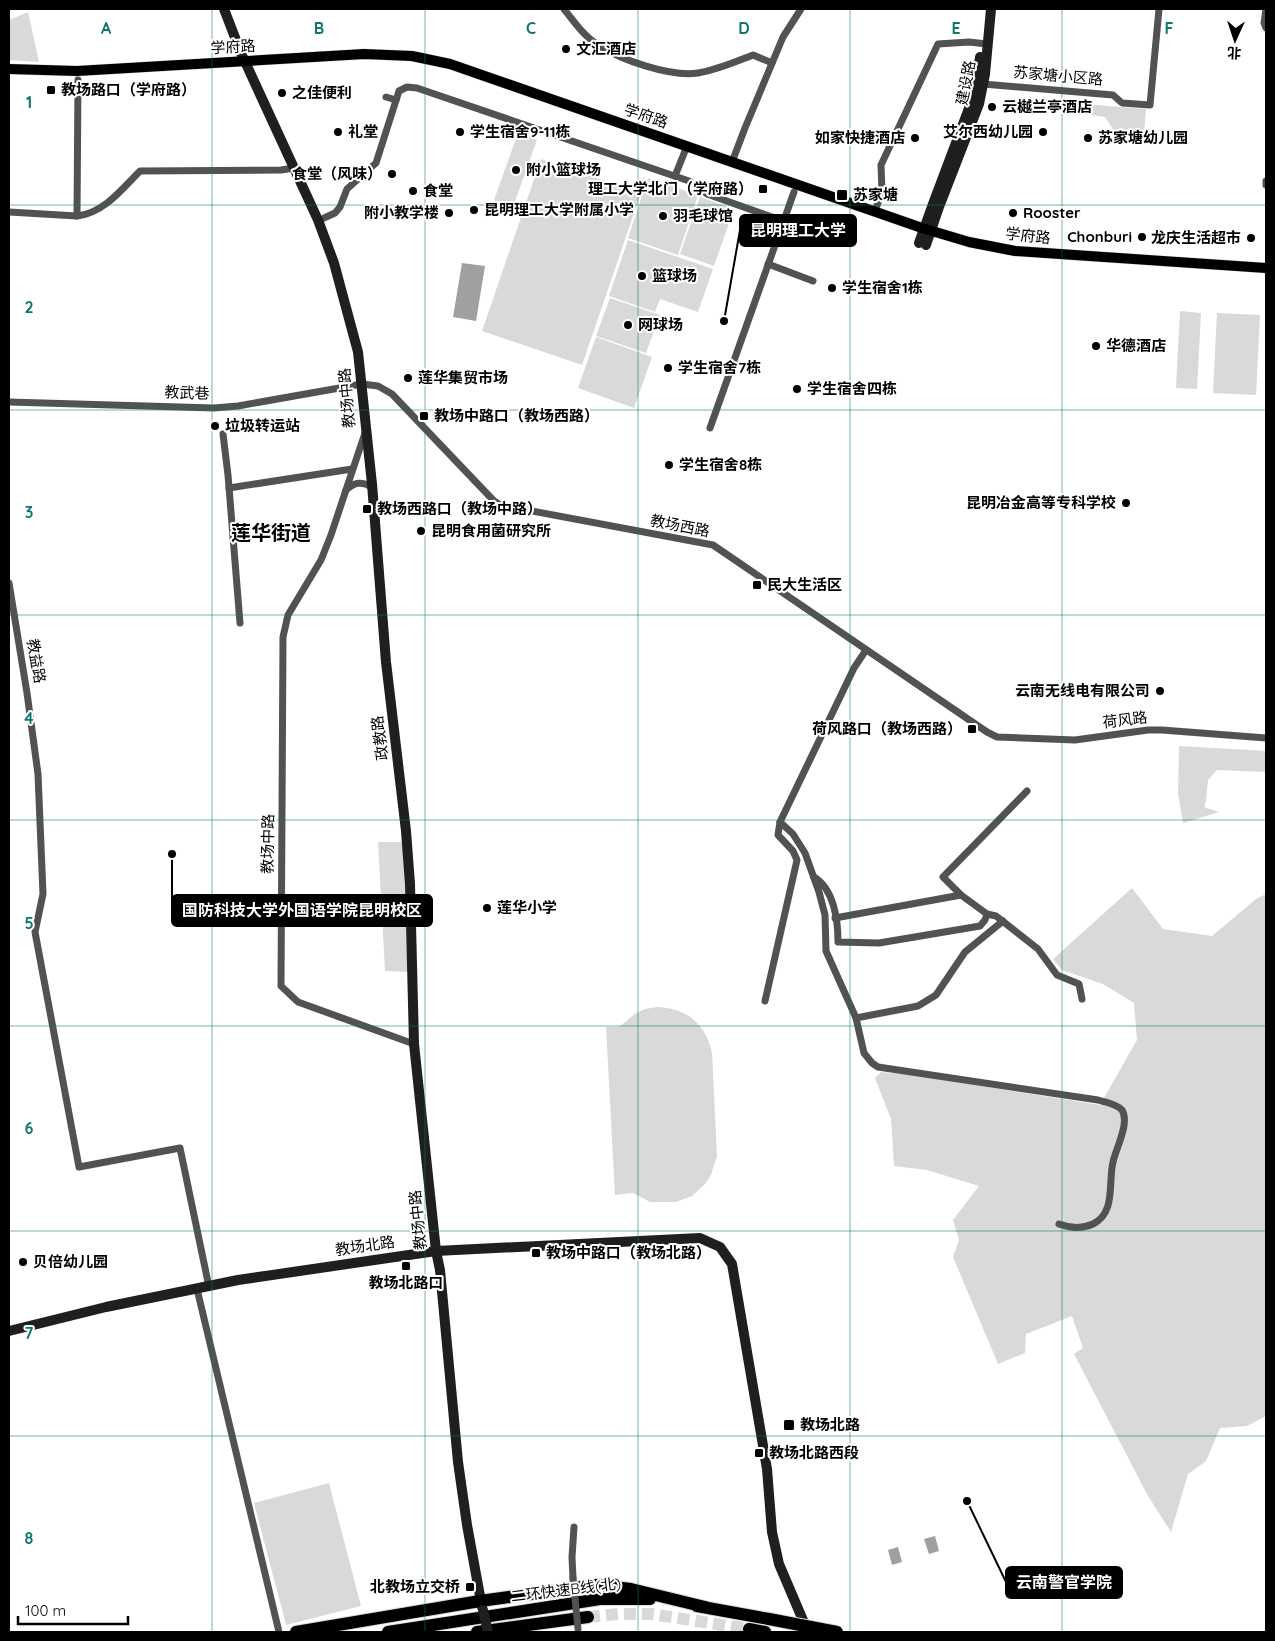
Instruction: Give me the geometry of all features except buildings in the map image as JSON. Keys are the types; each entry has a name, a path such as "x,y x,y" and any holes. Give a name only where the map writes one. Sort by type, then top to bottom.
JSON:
{"highway":[{"path":"296,1632 482,1606 597,1585 631,1588 706,1607"},
{"name":"二环快速B线(北)","path":"388,1632 600,1599 652,1599 706,1607 837,1632"},
{"path":"477,1632 588,1617"},
{"path":"749,1629 765,1632"}],"main road":[{"name":"教场中路","path":"224,9 318,220 334,263 358,352 367,429"},
{"name":"建设路","path":"928,229 976,112 983,84 984,9"},
{"name":"建设路","path":"923,244 971,103 991,9"},
{"name":"学府路","path":"9,69 76,71 374,54 393,54 431,59 874,211 976,244 1015,251 1266,268"},
{"name":"政教路","path":"367,429 386,662 406,831 410,884 414,1044"},
{"name":"教场中路","path":"414,1044 436,1252 440,1270 458,1462 466,1525 488,1632"},
{"name":"教场北路","path":"9,1331 106,1307 238,1280 436,1252 700,1238 720,1247 732,1264 767,1469 772,1532 779,1564 808,1632"}],"street":[{"path":"564,9 582,32 597,45 615,55 661,70 696,73 730,64 753,55 772,63"},
{"path":"732,162 744,128 783,37 801,9"},
{"name":"苏家塘小区路","path":"983,84 1113,95 1122,103 1150,105 1159,9"},
{"path":"1266,9 1264,23 1266,28"},
{"path":"874,211 882,192 881,165 938,44 969,42 984,44"},
{"path":"77,216 78,80"},
{"path":"324,218 335,213 340,207 347,189 376,163 399,91 408,87 416,88 689,181 707,194 783,221"},
{"path":"386,96 396,100"},
{"path":"675,176 687,146"},
{"path":"9,212 86,215 105,205 140,171 281,170 294,168"},
{"path":"710,428 794,192"},
{"path":"768,264 813,281"},
{"name":"教武巷","path":"9,402 214,408 238,406 362,384"},
{"name":"教场西路","path":"362,384 378,386 392,394 494,501 500,505 713,546 987,732"},
{"name":"教场中路","path":"367,429 328,544 321,560 288,615 284,631 281,986 298,1002 414,1044"},
{"path":"223,434 240,624"},
{"path":"229,488 352,470"},
{"path":"346,490 351,485 359,482 372,487"},
{"name":"教益路","path":"9,583 38,774 43,894 35,932 79,1167 180,1148 208,1287"},
{"path":"765,1001 797,860 793,850 778,835 780,822 854,668 866,650"},
{"name":"荷风路","path":"987,732 997,736 1029,737 1043,740 1075,740 1148,730 1266,738"},
{"path":"1027,791 943,877 961,895 987,914 996,916 1038,949 1057,975 1079,984 1082,999"},
{"path":"780,822 793,834 805,853 825,915 826,951 856,1018 864,1053 872,1064 878,1067 1098,1100 1122,1109 1125,1120 1113,1163 1108,1205 1105,1214 1099,1221 1090,1226 1080,1228 1059,1224"},
{"path":"813,877 820,881 828,894 835,918 838,942 880,943 980,926 987,914"},
{"path":"835,918 961,895"},
{"path":"856,1018 918,1006 936,995 965,952 1003,921"},
{"path":"197,1289 279,1632"},
{"path":"574,1527 572,1557 578,1630"}],"shaded area":[{"path":"28,12 39,62 9,60 9,20"},
{"path":"1085,104 1146,109 1144,133 1114,131 1105,117 1085,114"},
{"name":"附小篮球场","path":"518,133 537,140 513,207 494,200"},
{"path":"541,159 641,193 582,365 482,331"},
{"name":"羽毛球馆","path":"648,178 698,195 678,255 628,238"},
{"path":"700,197 734,209 714,266 680,254"},
{"name":"篮球场","path":"628,240 713,269 698,312 660,299 655,312 609,296"},
{"path":"462,263 485,266 476,321 453,317"},
{"name":"网球场","path":"610,298 660,315 646,353 596,336"},
{"path":"1180,311 1201,313 1197,389 1176,388"},
{"path":"1217,313 1260,315 1256,395 1213,393"},
{"path":"596,337 652,357 634,408 578,388"},
{"path":"1179,746 1266,751 1266,772 1217,770 1208,780 1204,807 1219,812 1183,823 1178,794"},
{"path":"378,842 402,842 406,870 409,972 385,971"},
{"path":"1132,888 1163,929 1212,936 1256,899 1266,894 1266,1416 1247,1426 1220,1428 1206,1461 1188,1474 1171,1532 1148,1496 1074,1354 1083,1348 1072,1316 1026,1334 1025,1353 998,1364 953,1257 959,1240 953,1220 979,1186 927,1170 894,1166 891,1119 875,1078 881,1072 921,1076 1100,1105 1137,1040 1134,1003 1103,984 1062,970 1053,959"},
{"path":"657,1007 668,1008 694,1019 705,1034 712,1053 717,1156 711,1175 705,1184 692,1196 676,1202 650,1202 633,1193 615,1195 606,1027 619,1027 636,1013"},
{"path":"329,1483 361,1606 286,1625 254,1503"},
{"path":"935,1536 939,1551 929,1554 924,1539"},
{"path":"898,1547 902,1562 892,1565 888,1550"}],"tunnel":[{"path":"588,1617 618,1614 651,1614 749,1629"}],"place":[{"name":"文汇酒店","path":"566,49"},
{"name":"教场路口（学府路）","path":"51,90"},
{"name":"之佳便利","path":"282,93"},
{"name":"云樾兰亭酒店","path":"992,107"},
{"name":"礼堂","path":"338,132"},
{"name":"学生宿舍9-11栋","path":"460,132"},
{"name":"艾尔西幼儿园","path":"1043,132"},
{"name":"如家快捷酒店","path":"915,138"},
{"name":"苏家塘幼儿园","path":"1088,138"},
{"name":"附小篮球场","path":"516,170"},
{"name":"食堂（风味）","path":"392,174"},
{"name":"理工大学北门（学府路）","path":"763,189"},
{"name":"食堂","path":"413,191"},
{"name":"苏家塘","path":"842,195"},
{"name":"昆明理工大学附属小学","path":"474,210"},
{"name":"附小教学楼","path":"449,213"},
{"name":"Rooster","path":"1013,213"},
{"name":"羽毛球馆","path":"663,216"},
{"name":"Chonburi","path":"1142,237"},
{"name":"龙庆生活超市","path":"1251,238"},
{"name":"篮球场","path":"642,276"},
{"name":"学生宿舍1栋","path":"832,288"},
{"name":"昆明理工大学","path":"724,321"},
{"name":"网球场","path":"628,325"},
{"name":"华德酒店","path":"1096,346"},
{"name":"学生宿舍7栋","path":"668,368"},
{"name":"莲华集贸市场","path":"408,378"},
{"name":"学生宿舍四栋","path":"797,389"},
{"name":"教场中路口（教场西路）","path":"424,416"},
{"name":"垃圾转运站","path":"215,426"},
{"name":"学生宿舍8栋","path":"669,465"},
{"name":"昆明冶金高等专科学校","path":"1126,503"},
{"name":"教场西路口（教场中路）","path":"367,509"},
{"name":"昆明食用菌研究所","path":"421,531"},
{"name":"民大生活区","path":"757,585"},
{"name":"云南无线电有限公司","path":"1160,691"},
{"name":"荷风路口（教场西路）","path":"972,729"},
{"name":"国防科技大学外国语学院昆明校区","path":"172,854"},
{"name":"莲华小学","path":"487,908"},
{"name":"教场中路口（教场北路）","path":"536,1253"},
{"name":"贝倍幼儿园","path":"23,1262"},
{"name":"教场北路口","path":"406,1266"},
{"name":"教场北路","path":"789,1425"},
{"name":"教场北路西段","path":"759,1453"},
{"name":"云南警官学院","path":"967,1501"},
{"name":"北教场立交桥","path":"470,1587"}],"district":[{"name":"莲华街道","path":"271,533"}]}
